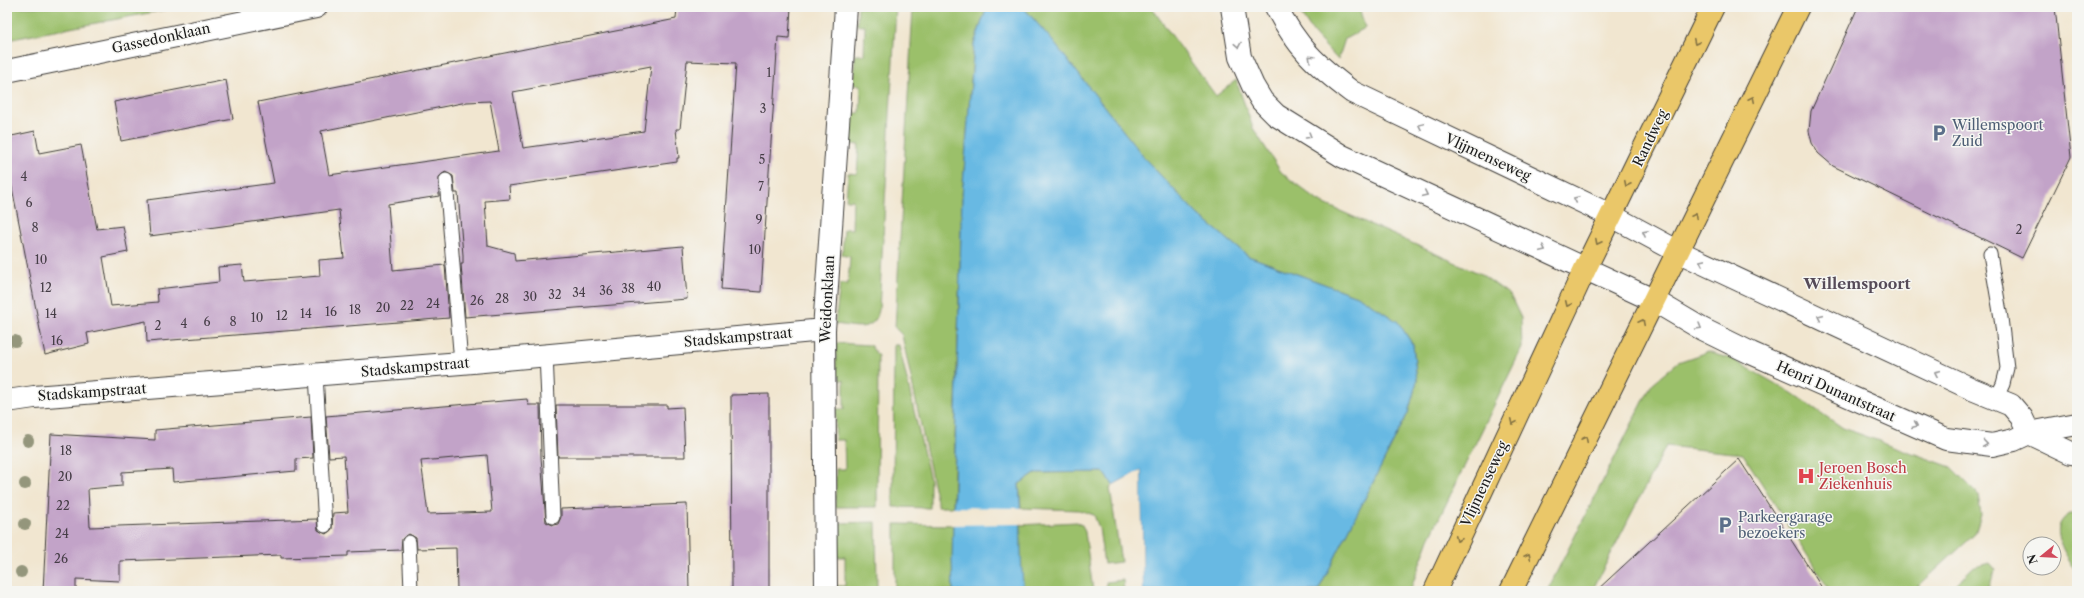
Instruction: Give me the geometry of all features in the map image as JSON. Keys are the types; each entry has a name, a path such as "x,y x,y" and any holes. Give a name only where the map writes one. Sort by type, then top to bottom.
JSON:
{"main road":[{"name":"Randweg","path":"1585,269 1714,7"},
{"path":"1511,591 1798,7"},
{"name":"Vlijmenseweg","path":"1435,591 1585,269"}],"street":[{"name":"Gassedonklaan","path":"7,71 316,7"},
{"name":"Weidonklaan","path":"826,591 824,330 846,7"},
{"path":"1232,7 1240,56 1253,86 1262,100 1276,115 1342,156 1653,300"},
{"name":"Vlijmenseweg","path":"1276,7 1287,28 1303,51 1328,74 1352,92 1612,216 1677,251"},
{"path":"1677,251 1972,390 2011,405 2022,418 2029,433 2070,453 2077,454"},
{"name":"Henri Dunantstraat","path":"1653,300 1702,329 1751,353 1946,438 1992,445 2014,440 2029,433 2077,424"},
{"name":"Stadskampstraat","path":"7,401 34,397 461,363 546,354 824,330"}],"lane":[{"path":"446,180 461,363"},
{"path":"1990,254 2001,318 2007,368 2003,384 1996,399"},
{"path":"546,354 553,517"},
{"path":"316,375 324,526"},
{"path":"409,542 411,591"}],"green space":[{"path":"7,7 170,7 170,9 7,40"},
{"path":"858,7 896,7 879,310 873,323 862,327 835,324 840,284 848,284 850,257 842,255 844,229 852,229 853,200 846,200 848,173 857,174 859,145 850,144 852,113 860,113 861,85 853,85 855,55 864,55 865,26 857,25"},
{"path":"913,7 987,7 974,44 962,197 953,507 938,507 902,335 895,328"},
{"path":"1023,7 1151,7 1216,96 1236,80 1253,128 1281,172 1318,201 1481,274 1510,295 1521,318 1522,348 1429,539 1410,591 1318,591 1408,413 1417,381 1413,345 1398,322 1362,298 1248,256 1198,215 1147,161 1051,39"},
{"path":"1296,7 1359,7 1365,28 1345,39 1338,60 1314,34"},
{"path":"836,343 870,345 878,356 877,507 835,507 836,469 845,469 844,440 835,440 836,409 844,409 844,380 836,380"},
{"path":"894,345 899,345 930,480 930,508 893,507"},
{"path":"1707,352 1732,359 1792,393 1843,428 1951,467 1978,494 1981,515 1975,534 1913,591 1830,591 1743,454 1666,446 1592,591 1547,591 1652,384 1678,362"},
{"path":"1104,472 1113,485 1110,488 1121,562 1104,564 1099,528 1094,515 1079,510 1021,508 1019,484 1035,473"},
{"path":"2070,514 2077,514 2077,571 2067,557 2062,546 2062,536 2059,536 2059,526"},
{"path":"876,522 877,591 836,591 836,586 845,586 845,557 836,557 836,523"},
{"path":"1077,522 1082,525 1085,532 1093,591 1024,591 1020,566 1019,525"},
{"path":"895,524 953,525 953,591 895,591"},
{"path":"1989,563 1995,570 1987,591 1949,591 1972,568"},
{"path":"1123,580 1124,591 1107,591 1106,582"}],"water":[{"path":"987,7 1023,7 1051,39 1147,161 1198,215 1248,256 1362,298 1398,322 1413,345 1417,381 1408,413 1318,591 1143,591 1141,470 1113,485 1104,472 1035,473 1019,484 1024,591 953,591 952,560 962,197 974,44"}],"pier":[{"path":"1141,470 1143,591 1141,591 1139,473 1114,487 1112,486"},
{"path":"951,507 1023,508 1021,524 951,525"}],"building":[{"path":"677,7 791,7 789,38 778,37 761,292 721,289 736,63 687,61 680,129 676,129 679,158 677,158 677,162 509,186 510,199 485,201 488,246 514,253 515,261 683,246 687,299 465,317 461,264 463,264 463,255 458,193 455,193 453,176 445,172 439,177 439,196 388,204 393,270 445,265 449,318 147,342 146,321 87,333 89,344 45,355 7,162 7,137 35,131 39,153 81,145 97,229 123,226 128,252 103,257 111,306 158,302 157,289 219,282 218,267 242,265 244,282 320,276 319,260 344,258 339,210 150,236 147,200 274,183 258,102 676,19","holes":["651,66 644,131 523,148 513,92","490,101 499,151 329,175 321,131 467,102"]},
{"name":"Willemspoort Zuid","path":"1858,7 2055,7 2071,157 2022,258 1833,166 1818,153 1812,143 1809,131 1811,111"},
{"path":"226,80 233,119 121,141 114,102"},
{"path":"769,394 769,591 732,591 731,395"},
{"path":"527,399 528,405 540,405 541,457 546,522 553,525 558,524 561,517 561,509 687,504 689,591 457,591 456,548 417,549 416,538 409,534 402,539 401,550 348,552 348,556 281,558 281,555 120,561 120,581 76,579 76,591 43,591 51,434 155,440 155,430 311,417 313,458 296,459 296,471 173,482 172,469 122,472 122,486 88,489 90,527 317,519 318,530 326,534 332,529 333,513 348,512 344,456 329,457 326,416","holes":["487,455 492,512 428,514 421,461"]},
{"path":"556,405 667,405 667,408 683,407 685,457 558,457"},
{"name":"Parkeergarage bezoekers","path":"1739,459 1824,591 1596,591"}],"place":[{"name":"Willemspoort Zuid","path":"1939,133"},
{"name":"Jeroen Bosch Ziekenhuis","path":"1806,476"},
{"name":"Parkeergarage bezoekers","path":"1725,525"}],"district":[{"name":"Willemspoort","path":"1857,284"}]}
